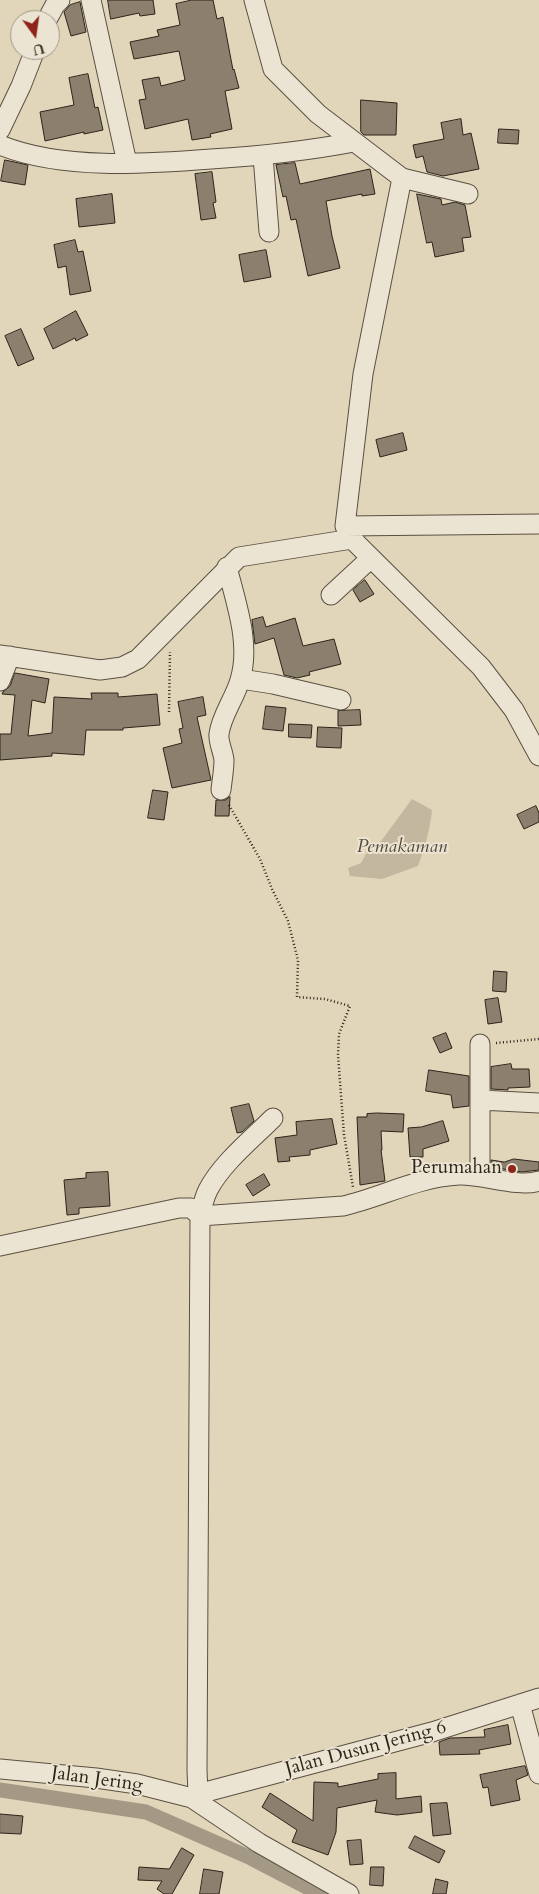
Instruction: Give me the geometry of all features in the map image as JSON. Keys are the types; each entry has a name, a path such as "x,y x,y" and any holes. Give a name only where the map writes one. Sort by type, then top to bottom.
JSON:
{"street":[{"path":"52,10 60,0"},
{"path":"91,0 127,163"},
{"path":"254,0 273,69 318,114 402,178 468,194"},
{"path":"0,130 31,60"},
{"path":"0,144 14,150 71,160 160,164 263,156 354,142"},
{"path":"263,156 269,232"},
{"path":"402,178 363,374 348,532 371,558 481,667 514,710 539,756"},
{"path":"0,681 5,655 79,668 113,669 130,664 138,659 227,567 239,557 248,554 348,532 539,524"},
{"path":"331,595 371,558"},
{"path":"220,790 224,763 219,734 241,679 244,652 240,616 227,567"},
{"path":"241,679 273,684 341,700"},
{"path":"480,1044 480,1175"},
{"path":"480,1100 539,1103"},
{"path":"273,1118 222,1169 213,1181 207,1192 200,1216 195,1796 260,1843 349,1894"},
{"path":"0,1246 179,1208 191,1208 200,1216 318,1209 356,1203 402,1187 458,1175 480,1175 519,1182 533,1183 539,1181"},
{"name":"Jalan Dusun Jering 6","path":"195,1796 432,1732 539,1698"},
{"path":"520,1704 539,1774"},
{"name":"Jalan Jering","path":"0,1769 96,1778 195,1796"}],"path":[{"path":"169,712 170,625"},
{"path":"220,790 260,859 288,921 298,960 297,997 325,1000 350,1006 339,1034 338,1055 344,1135 356,1203"},
{"path":"480,1044 539,1039"}],"green space":[{"name":"Pemakaman","path":"412,799 432,810 427,838 418,866 382,879 350,876 348,868 361,863 368,850 376,848"}],"building":[{"path":"108,0 153,0 155,14 140,16 139,13 111,19"},
{"path":"192,0 213,0 217,19 223,17 233,70 239,88 225,91 232,129 210,134 211,137 192,140 188,119 145,129 139,100 146,99 142,80 159,77 161,86 185,80 179,51 134,59 130,42 159,36 157,30 180,25 176,4"},
{"path":"80,2 86,32 71,36 64,12 70,5"},
{"path":"88,74 95,108 98,107 103,130 84,134 84,132 45,141 40,112 74,105 69,78"},
{"path":"361,100 397,103 396,135 364,135 361,132"},
{"path":"461,119 463,135 471,133 479,169 443,176 427,172 423,156 416,158 413,145 444,139 441,123"},
{"path":"499,129 519,130 518,144 498,143"},
{"path":"5,160 28,165 25,185 1,181"},
{"path":"295,163 300,184 370,169 375,194 362,196 362,194 326,201 340,268 308,276 296,219 291,220 286,196 283,197 276,165"},
{"path":"212,172 216,202 213,203 216,218 201,220 195,174"},
{"path":"112,194 115,223 79,227 76,199"},
{"path":"417,194 441,199 442,205 455,202 465,205 471,237 462,238 464,251 435,257 432,242 427,243"},
{"path":"75,240 78,252 83,251 91,291 70,295 66,266 58,268 54,245"},
{"path":"266,250 271,277 244,282 239,255"},
{"path":"76,311 88,335 76,341 75,338 53,349 44,329"},
{"path":"21,329 34,359 18,366 5,336"},
{"path":"403,433 407,450 380,457 376,440"},
{"path":"365,580 374,594 360,602 353,590"},
{"path":"263,617 266,627 295,618 303,646 334,639 341,664 309,672 310,675 297,678 284,675 274,638 255,644 252,620"},
{"path":"15,673 49,679 45,703 32,700 28,736 52,733 54,697 92,699 91,693 118,693 118,697 157,694 160,725 123,728 123,730 86,730 84,755 52,753 52,756 0,760 0,734 11,734 15,695 2,694 10,686"},
{"path":"203,697 206,715 197,717 211,780 172,788 163,748 182,743 179,729 183,728 178,702"},
{"path":"266,706 286,708 283,731 263,729"},
{"path":"360,710 361,725 338,726 338,711"},
{"path":"289,724 312,725 311,738 289,737"},
{"path":"318,727 342,728 341,748 317,747"},
{"path":"153,790 168,792 164,820 148,818"},
{"path":"230,797 229,816 215,816 216,800 225,800"},
{"path":"536,806 539,813 539,822 524,829 517,815"},
{"path":"494,971 507,972 506,992 493,991"},
{"path":"498,998 502,1022 488,1024 485,1000"},
{"path":"446,1033 452,1048 440,1053 433,1038"},
{"path":"511,1064 512,1069 529,1069 530,1087 508,1088 508,1090 491,1089 491,1067"},
{"path":"429,1070 469,1076 469,1106 453,1108 451,1095 426,1091"},
{"path":"249,1104 254,1121 242,1132 237,1133 231,1108"},
{"path":"367,1114 404,1114 403,1132 381,1131 381,1150 385,1181 360,1185 357,1117 367,1117"},
{"path":"332,1119 337,1144 310,1150 310,1155 289,1157 290,1161 278,1162 275,1138 297,1135 296,1122"},
{"path":"443,1121 449,1141 423,1149 423,1157 410,1157 408,1128 421,1127"},
{"path":"514,1159 539,1162 539,1170 522,1172 491,1167 491,1160 504,1162"},
{"path":"108,1172 110,1206 79,1208 79,1214 67,1215 64,1180 86,1178 86,1173"},
{"path":"264,1174 270,1185 253,1196 246,1185"},
{"path":"508,1725 511,1744 479,1750 480,1754 440,1755 439,1742 450,1738 485,1737 484,1730"},
{"path":"525,1766 528,1775 516,1780 520,1800 491,1806 488,1787 483,1788 480,1775"},
{"path":"396,1773 396,1799 421,1796 422,1812 397,1815 375,1812 377,1800 337,1808 336,1832 328,1855 292,1842 297,1830 262,1807 270,1793 313,1821 314,1782 338,1783 338,1787 378,1779 378,1774"},
{"path":"447,1803 451,1834 433,1836 430,1804"},
{"path":"0,1814 23,1816 21,1834 0,1833"},
{"path":"415,1836 445,1851 439,1863 409,1848"},
{"path":"361,1840 363,1864 350,1865 347,1841"},
{"path":"182,1848 194,1855 172,1894 164,1894 157,1889 162,1881 138,1880 139,1867 169,1869"},
{"path":"371,1867 384,1867 383,1886 370,1885"},
{"path":"204,1869 223,1872 219,1894 200,1894"},
{"path":"436,1879 448,1882 446,1894 433,1894"}],"waterway":[{"path":"0,1790 146,1812 251,1858 320,1894"}],"place":[{"name":"Perumahan","path":"512,1169"}]}
